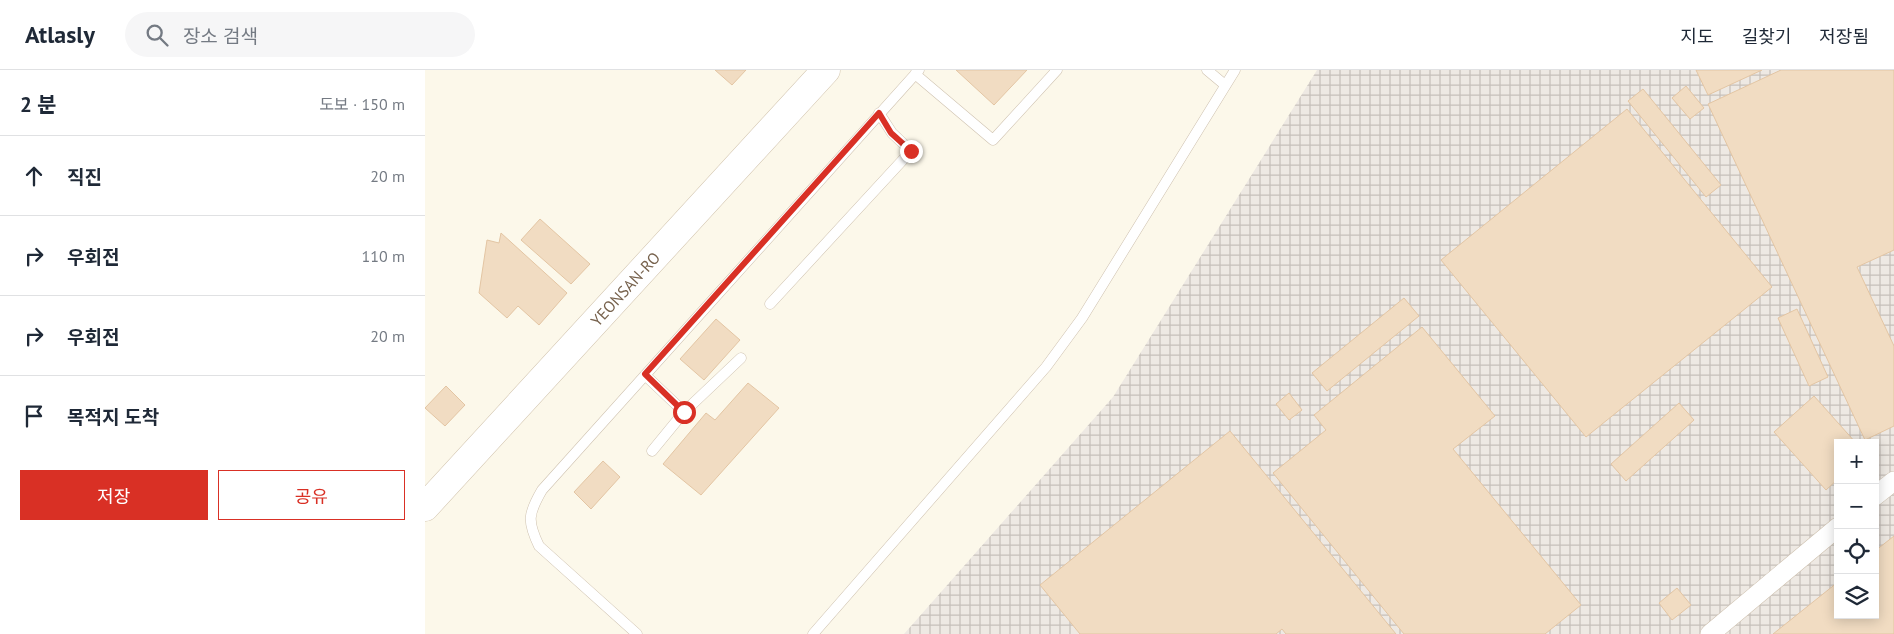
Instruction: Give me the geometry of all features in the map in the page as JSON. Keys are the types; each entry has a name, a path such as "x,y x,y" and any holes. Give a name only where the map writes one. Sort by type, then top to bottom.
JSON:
{"main road":[{"name":"YEONSAN-RO","path":"425,507 826,70"}],"street":[{"path":"1879,493 1894,481"},
{"path":"1710,634 1836,529"}],"lane":[{"path":"637,634 539,546 531,529 531,509 542,490 917,72 993,140 1057,70"},
{"path":"1207,70 1225,85"},
{"path":"813,634 1039,375 1082,318 1235,70"},
{"path":"771,304 911,151 891,133 879,113"},
{"path":"652,451 684,412 741,358"},
{"path":"645,374 684,412"}],"shaded area":[{"path":"1317,70 1894,70 1894,634 904,634 1113,397"}],"building":[{"path":"715,70 746,70 732,85"},
{"path":"956,70 1027,70 994,105"},
{"path":"1696,70 1762,70 1708,95"},
{"path":"1781,70 1894,70 1894,250 1857,267 1894,346 1894,426 1865,439 1708,104"},
{"path":"1686,86 1704,108 1690,119 1672,98"},
{"path":"1643,89 1721,185 1706,197 1628,101"},
{"path":"1627,109 1772,287 1586,437 1441,260"},
{"path":"540,219 590,264 571,284 521,240"},
{"path":"501,233 567,293 539,325 518,306 507,318 479,293 487,240 499,243"},
{"path":"1404,298 1419,316 1327,391 1312,373"},
{"path":"1797,309 1828,377 1809,386 1778,318"},
{"path":"716,319 740,340 704,380 680,359"},
{"path":"1422,327 1495,416 1453,449 1581,605 1545,634 1404,634 1273,473 1326,430 1314,415"},
{"path":"748,383 779,408 701,495 663,464 706,413 715,420"},
{"path":"446,386 465,405 445,426 425,408"},
{"path":"1289,393 1302,410 1289,420 1276,404"},
{"path":"1814,396 1852,439 1834,439 1834,483 1826,490 1774,432"},
{"path":"1679,403 1694,420 1626,481 1611,464"},
{"path":"1230,431 1396,634 1286,634 1282,629 1276,634 1080,634 1040,585"},
{"path":"603,461 620,477 591,509 574,492"},
{"path":"1894,536 1894,634 1773,634 1834,585 1834,619 1879,619 1879,548"},
{"path":"1677,588 1691,605 1672,620 1659,603"}],"route":[{"path":"684,412 645,374 879,113 891,133 911,151"}]}
